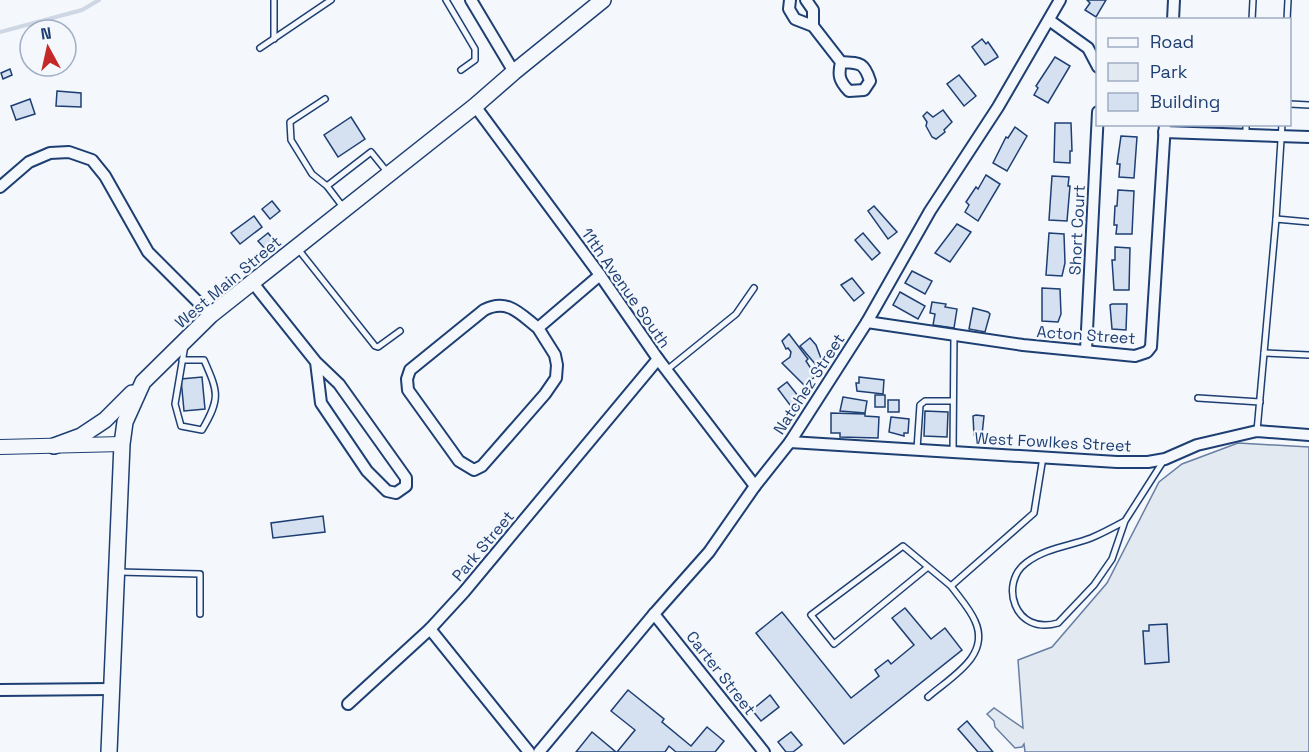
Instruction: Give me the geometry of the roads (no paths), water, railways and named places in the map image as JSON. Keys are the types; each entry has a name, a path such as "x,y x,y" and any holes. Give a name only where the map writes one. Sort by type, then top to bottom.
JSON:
{"main road":[{"name":"West Main Street","path":"110,752 122,444 125,422 143,382 212,315 475,106 603,0"},
{"path":"54,446 81,436 105,420 143,382"}],"street":[{"path":"471,0 514,72"},
{"path":"790,0 789,9 795,19 813,26 841,62"},
{"path":"806,0 813,10 813,26"},
{"name":"Natchez Street","path":"540,752 654,614 709,552 755,486 790,442 867,322 930,211 998,107 1060,0"},
{"path":"1173,18 1174,0"},
{"path":"1049,20 1088,48 1096,63"},
{"name":"11th Avenue South","path":"475,106 600,275 658,359 668,369 755,486"},
{"name":"Short Court","path":"1086,350 1097,126"},
{"path":"1165,128 1246,130 1281,136 1309,137"},
{"name":"Acton Street","path":"867,322 1023,345 1135,356 1147,352 1151,347 1165,128"},
{"path":"0,188 29,162 50,153 69,152 92,160 105,176 148,252 212,315"},
{"path":"538,328 600,275"},
{"path":"253,283 316,362 339,384 406,478 406,486 396,493 387,491 367,471 321,403 316,362"},
{"path":"500,304 515,309 538,328 555,355 556,378 482,466 474,470 459,461 408,390 407,379 410,370 484,310 494,305 500,304"},
{"name":"Park Street","path":"348,704 430,629 471,584 658,359"},
{"name":"West Fowlkes Street","path":"790,442 1148,462 1165,459 1197,446 1257,431 1309,435"},
{"path":"0,447 122,444"},
{"name":"Carter Street","path":"654,614 764,752"},
{"path":"430,629 529,752"},
{"path":"0,690 111,689"}],"lane":[{"path":"274,0 274,39"},
{"path":"260,48 331,0"},
{"path":"446,0 475,49 475,60 461,70"},
{"path":"1252,18 1253,0"},
{"path":"1287,18 1288,0"},
{"path":"325,99 290,122 291,140 312,174 327,186 345,209"},
{"path":"1291,104 1309,105"},
{"path":"1257,431 1282,126"},
{"path":"327,186 371,152 389,175"},
{"path":"1276,219 1309,222"},
{"path":"297,247 375,346 378,347 400,331"},
{"path":"668,369 736,314 754,288"},
{"path":"952,452 954,335"},
{"path":"182,360 204,360 216,389 213,412 202,430 181,426 175,404 182,360 186,341"},
{"path":"1264,353 1309,355"},
{"path":"1198,398 1260,402"},
{"path":"917,449 920,405 924,401 952,401"},
{"path":"951,586 1034,513 1042,457"},
{"path":"1125,521 1092,538 1039,554 1024,564 1016,575 1014,592 1017,609 1023,618 1034,625 1049,626 1058,623 1094,585 1112,559 1125,521 1165,459"},
{"path":"928,567 834,644 811,615 903,546 951,586 975,621 980,640 973,658 928,698"},
{"path":"116,572 200,574 200,614"}],"waterway":[{"path":"0,32 82,10 99,0"}]}
